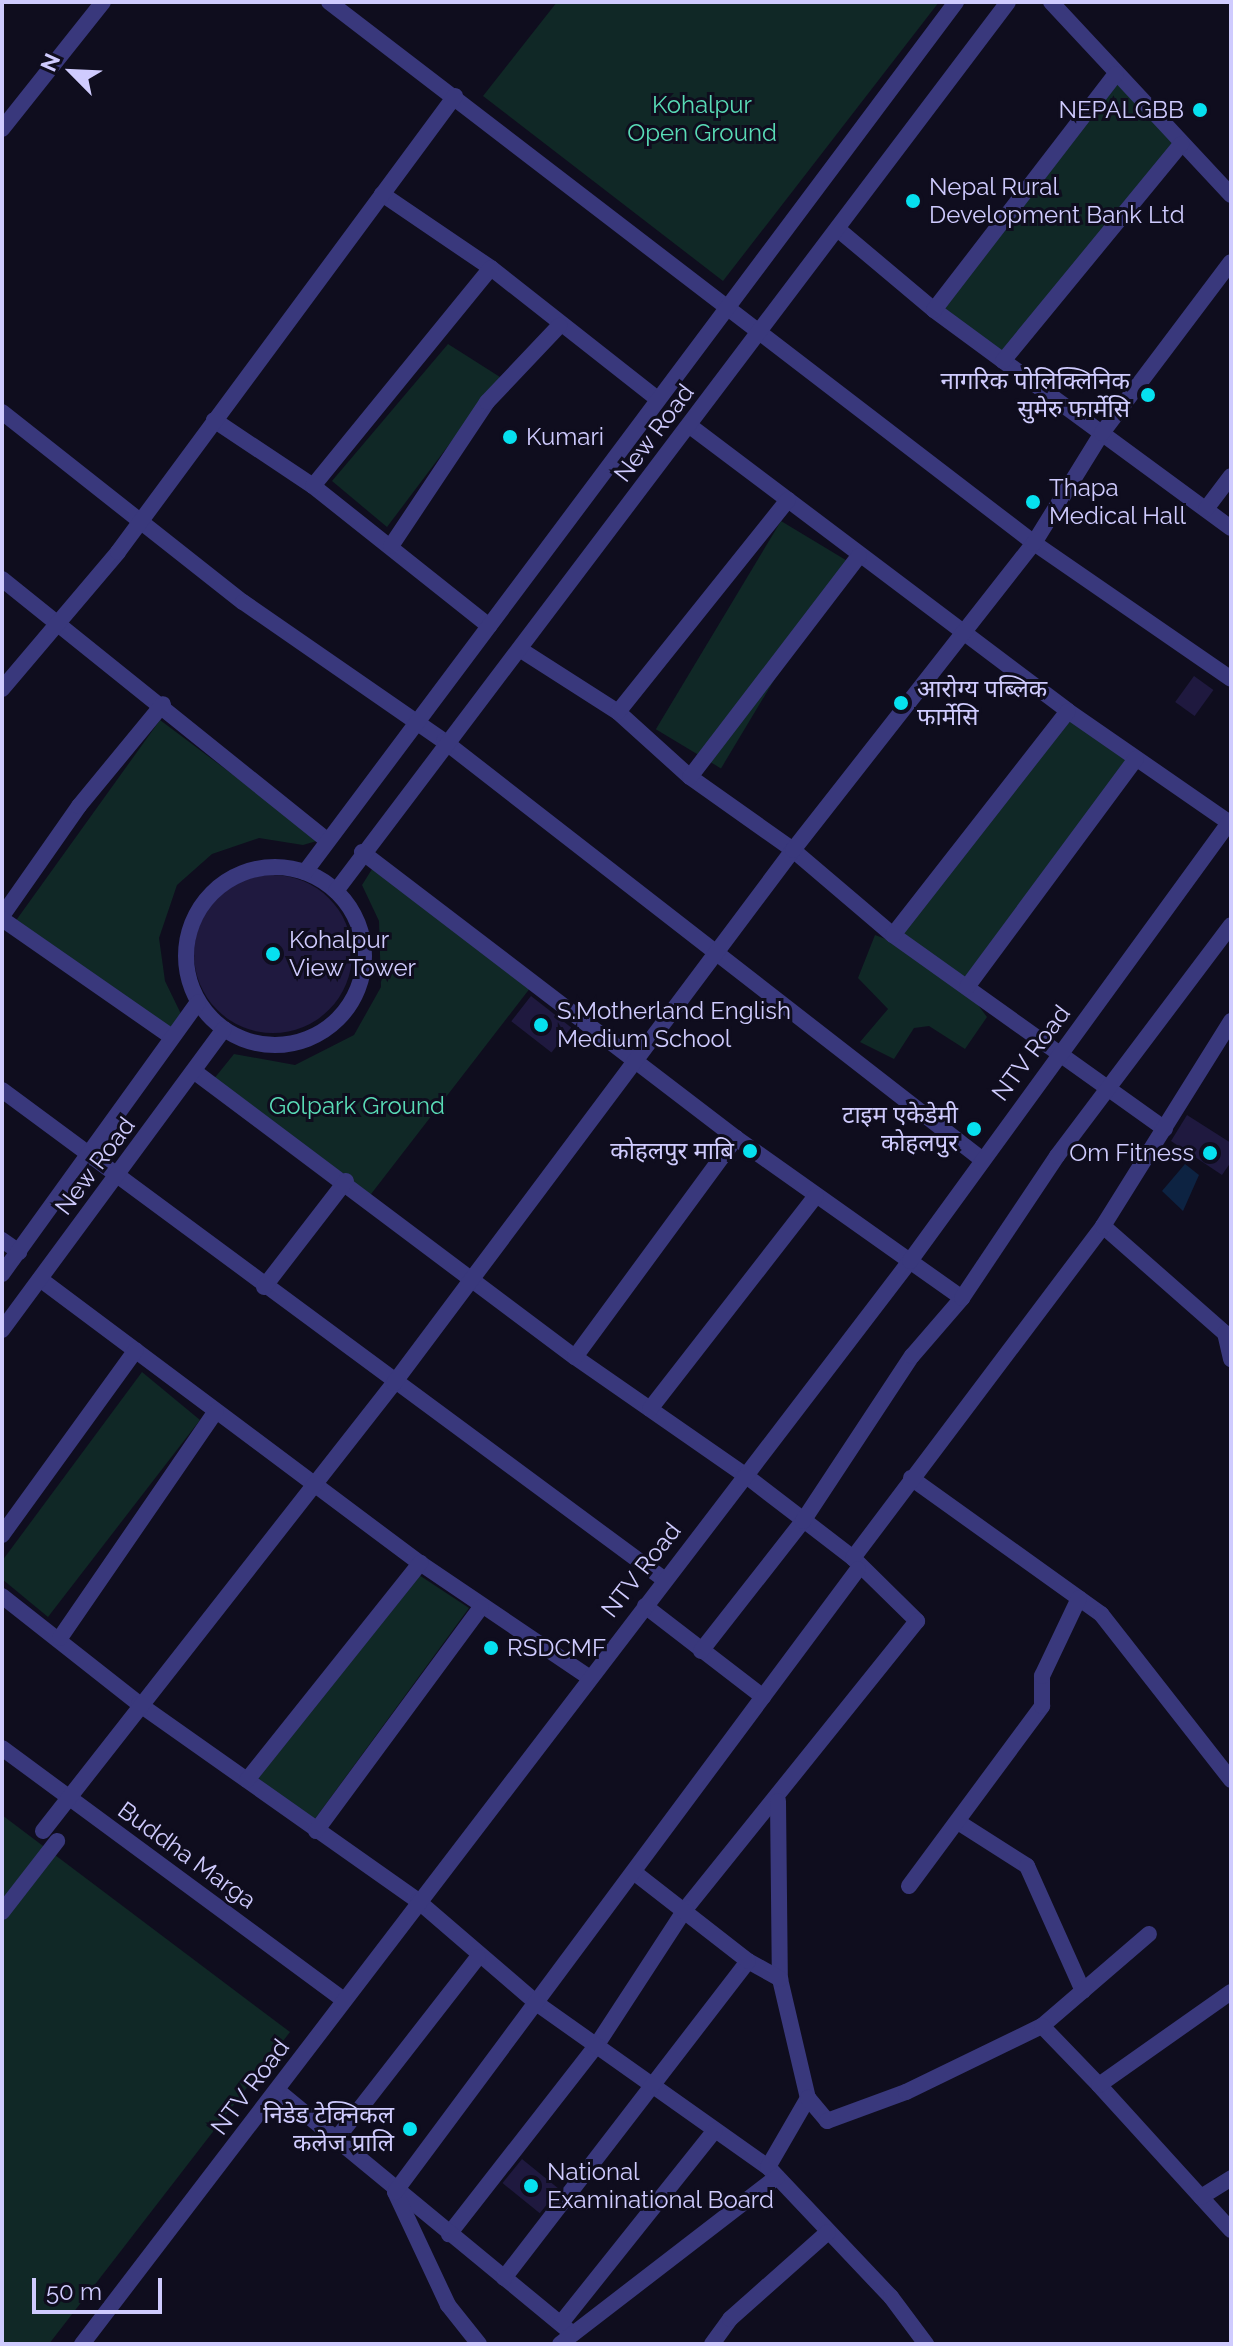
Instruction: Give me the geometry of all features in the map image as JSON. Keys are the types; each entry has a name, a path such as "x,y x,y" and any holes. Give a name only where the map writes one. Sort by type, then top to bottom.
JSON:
{"street":[{"path":"2,129 103,2"},
{"path":"329,2 1034,543 1231,679"},
{"name":"New Road","path":"305,872 327,840 421,724 655,397 956,2"},
{"name":"New Road","path":"336,891 444,741 521,650 840,231 1008,2"},
{"path":"1051,2 1231,195"},
{"path":"934,310 1116,74"},
{"path":"2,689 140,520 455,96"},
{"path":"1003,361 1181,144"},
{"path":"382,194 491,268 559,326 655,397"},
{"path":"840,231 934,310 1231,528"},
{"path":"43,1831 139,1704 318,1482 394,1383 469,1276 793,850 1034,543 1102,433 1231,262"},
{"path":"313,486 491,268"},
{"path":"391,546 487,402 559,326"},
{"path":"2,412 243,602 444,741 980,1158"},
{"path":"214,420 313,486 489,626"},
{"path":"690,426 1068,711 1230,822"},
{"path":"1206,509 1231,476"},
{"path":"618,712 788,500"},
{"path":"690,777 859,556"},
{"path":"2,579 163,704"},
{"path":"521,650 618,712 690,777 793,850 893,935 1064,1052 1165,1129"},
{"path":"163,704 162,714 327,840"},
{"path":"163,704 79,806 2,918 172,1037"},
{"path":"893,935 1068,711"},
{"path":"967,987 1136,759"},
{"name":"NTV Road","path":"82,2344 278,2091 587,1676 645,1606 910,1261 980,1158 1064,1052 1230,822"},
{"path":"362,852 736,1138 962,1298"},
{"path":"281,867 305,872 336,891 362,936 362,972 349,1005 324,1030 291,1043 256,1043 224,1029 198,1002 186,956 199,909 234,876 281,867"},
{"path":"701,1651 803,1521 912,1356 962,1298 1111,1086 1231,925"},
{"name":"New Road","path":"2,1274 90,1158 198,1002"},
{"path":"395,2192 539,2005 763,1697 911,1478 1103,1226 1224,1043 1231,1021"},
{"name":"New Road","path":"2,1330 224,1029"},
{"path":"195,1072 346,1181 575,1357 745,1475 855,1564 917,1621 778,1801 686,1908 596,2046 449,2234"},
{"path":"2,1090 264,1287 665,1580"},
{"path":"575,1357 736,1138"},
{"path":"264,1287 346,1181"},
{"path":"650,1409 816,1196"},
{"path":"1103,1226 1225,1333 1231,1359"},
{"path":"2,1240 19,1252"},
{"path":"40,1279 216,1411 318,1482 420,1563 587,1676"},
{"path":"2,1535 136,1350"},
{"path":"60,1638 216,1411"},
{"path":"911,1478 1101,1614 1231,1780"},
{"path":"247,1780 420,1563"},
{"path":"2,1596 60,1638 139,1704 418,1901 478,1957 539,2005 773,2172 926,2344"},
{"path":"909,1886 1042,1706 1042,1676 1079,1598"},
{"path":"645,1606 763,1697"},
{"path":"316,1831 481,1607"},
{"name":"Buddha Marga","path":"2,1748 344,2000"},
{"path":"778,1801 780,1979 808,2098 827,2121 906,2092 1042,2026 1149,1934"},
{"path":"958,1822 1027,1866 1083,1991"},
{"path":"2,1912 57,1841"},
{"path":"635,1873 686,1908 748,1961 780,1979"},
{"path":"334,2142 478,1957"},
{"path":"504,2278 748,1961"},
{"path":"1099,2085 1231,1992"},
{"path":"1042,2026 1231,2230"},
{"path":"278,2091 334,2142 504,2278 565,2334"},
{"path":"565,2334 773,2172 808,2098"},
{"path":"565,2334 714,2131"},
{"path":"1201,2197 1231,2178"},
{"path":"395,2192 448,2305 479,2344"},
{"path":"712,2344 730,2319 828,2232"}],"green space":[{"name":"Kohalpur Open Ground","path":"557,2 939,2 723,281 483,96"},
{"path":"1116,74 1181,144 1003,361 934,310"},
{"path":"448,344 500,377 387,527 332,481"},
{"path":"781,521 846,560 721,768 656,729"},
{"path":"1070,716 1131,758 969,982 898,932"},
{"path":"160,720 320,840 303,845 259,838 212,854 177,885 159,938 165,981 181,1014 166,1033 12,926"},
{"name":"Golpark Ground","path":"374,866 534,983 368,1198 213,1080 234,1054 295,1065 354,1035 381,987 379,921 362,885"},
{"path":"875,935 904,946 972,997 987,1017 965,1049 929,1026 914,1028 894,1059 860,1042 888,1009 858,978"},
{"path":"142,1372 200,1420 48,1617 2,1579 2,1561"},
{"path":"419,1575 469,1608 312,1823 258,1778"},
{"path":"2,1815 290,2032 49,2344 2,2344"}],"water":[{"path":"1185,1164 1199,1175 1183,1211 1162,1191"}],"building":[{"path":"1194,676 1213,690 1195,716 1175,702"},
{"name":"Kohalpur View Tower","path":"273,875 303,881 329,898 346,924 352,954 346,984 329,1010 303,1027 273,1033 243,1027 217,1010 200,984 194,954 200,924 217,898 243,881"},
{"name":"S.Motherland English Medium School","path":"531,996 571,1027 551,1053 511,1021"},
{"name":"Om Fitness","path":"1187,1115 1231,1143 1231,1162 1222,1175 1171,1141"},
{"name":"National Examinational Board","path":"522,2159 559,2189 540,2213 502,2183"}],"place":[{"name":"NEPALGBB","path":"1200,110"},
{"name":"Nepal Rural Development Bank Ltd","path":"913,201"},
{"name":"नागरिक पोलिक्लिनिक सुमेरु फार्मेसि","path":"1148,395"},
{"name":"Kumari","path":"510,437"},
{"name":"Thapa Medical Hall","path":"1033,502"},
{"name":"आरोग्य पब्लिक फार्मेसि","path":"901,703"},
{"name":"Kohalpur View Tower","path":"273,954"},
{"name":"S.Motherland English Medium School","path":"541,1025"},
{"name":"टाइम एकेडेमी कोहलपुर","path":"974,1129"},
{"name":"कोहलपुर माबि","path":"750,1151"},
{"name":"Om Fitness","path":"1210,1153"},
{"name":"RSDCMF","path":"491,1648"},
{"name":"निडेड टेक्निकल कलेज प्रालि","path":"410,2129"},
{"name":"National Examinational Board","path":"531,2186"}]}
